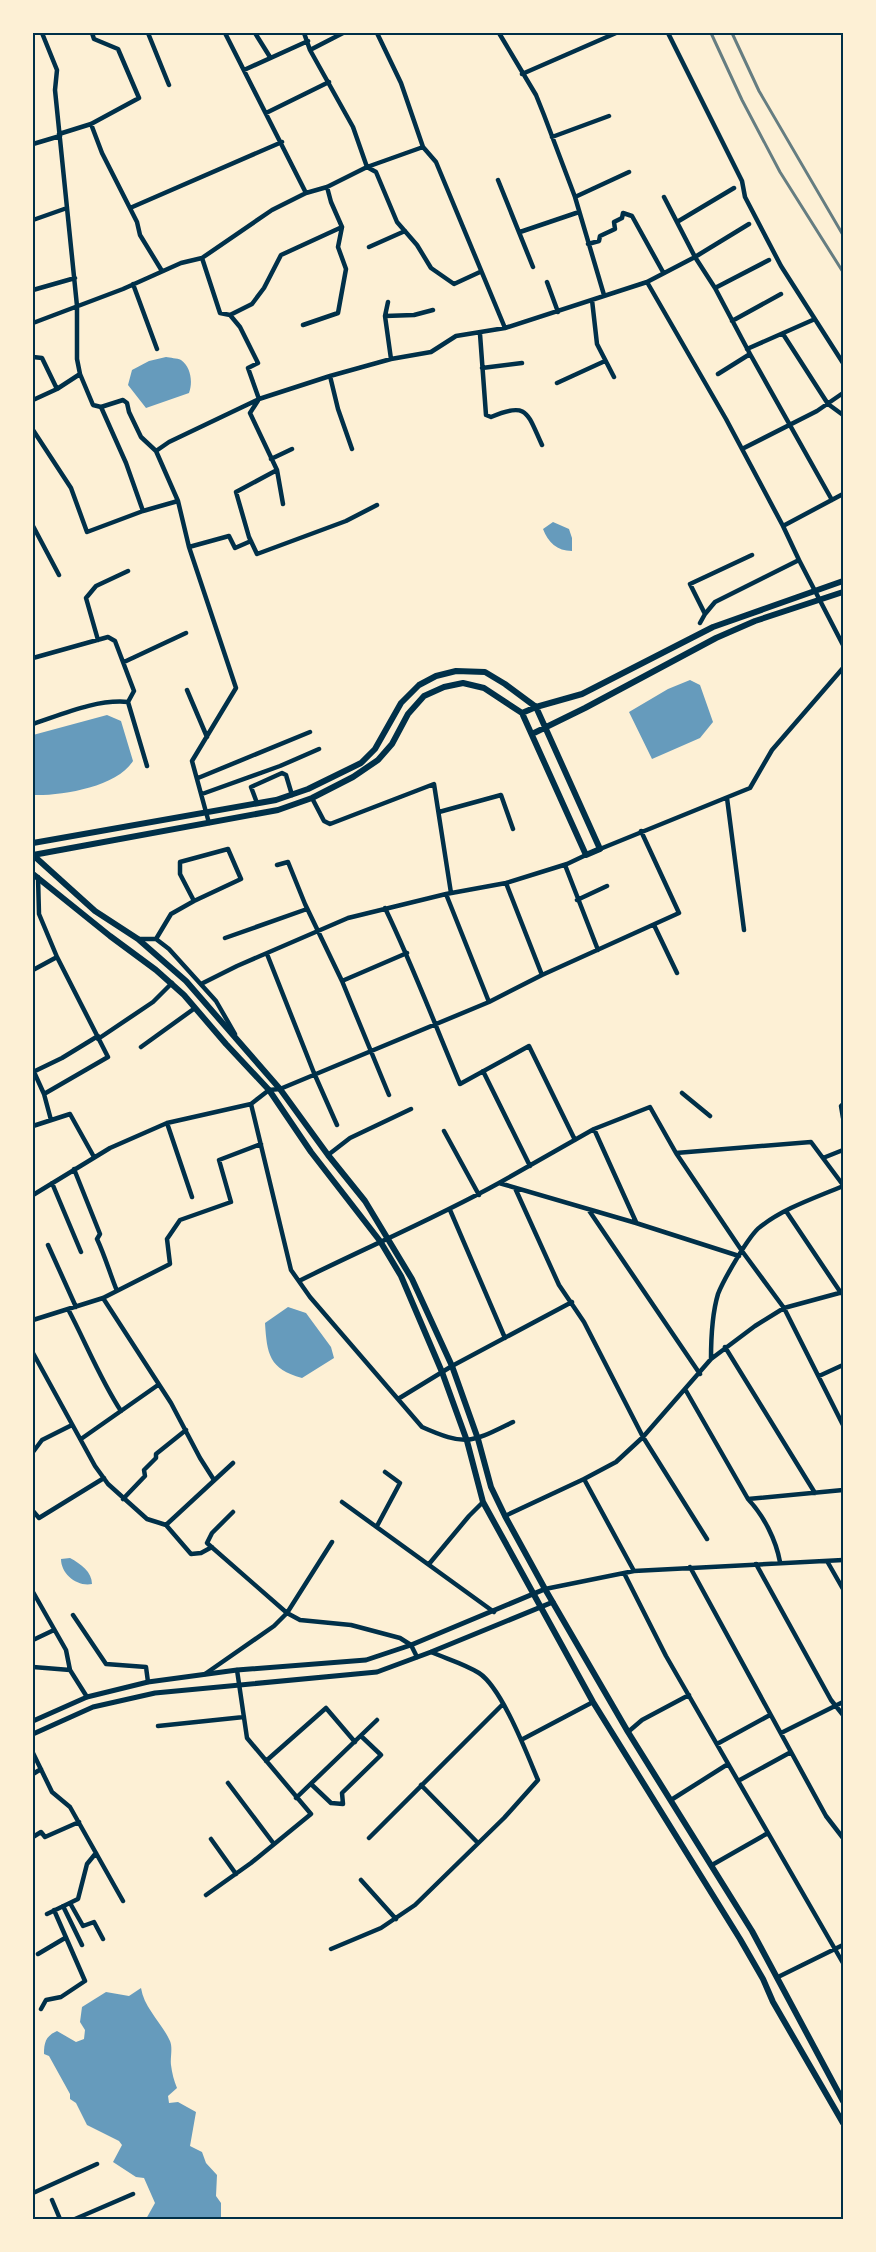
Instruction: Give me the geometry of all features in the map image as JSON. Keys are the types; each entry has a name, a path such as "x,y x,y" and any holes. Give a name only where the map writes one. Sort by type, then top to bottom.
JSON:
{"main road":[{"path":"522,713 582,694 641,666 713,627 843,581"},
{"path":"532,734 716,638 755,621 843,592"},
{"path":"33,843 168,820 292,795 361,763 375,748 391,718 408,694 436,676 456,671 484,672 536,707 600,849 586,855 522,713 484,688 463,683 444,687 424,696 408,714 392,744 378,760 353,777 312,798 278,810 33,855"},
{"path":"33,855 95,911 138,939 186,981 280,1089 365,1201 412,1279 452,1366 478,1439 491,1487 505,1516 628,1732 752,1930 843,2101"},
{"path":"35,875 172,983 269,1090 311,1152 380,1241 400,1276 442,1372 467,1441 483,1502 593,1702 740,1938 764,1979 773,2002 843,2123"},
{"path":"642,1781 654,1774"}],"street":[{"path":"42,33 57,70 55,90 78,306 76,359 80,374 93,405 100,407 123,400 127,403 141,437 156,451 178,501 189,547 236,688 192,761 209,823"},
{"path":"33,144 91,124 139,98 118,49 94,39 92,33"},
{"path":"148,33 169,85"},
{"path":"225,33 306,193"},
{"path":"255,33 270,57"},
{"path":"304,33 310,50 353,127 367,167 376,172 397,222 431,268 454,284 480,272"},
{"path":"310,50 343,33"},
{"path":"376,33 401,83 423,147 436,162 505,328"},
{"path":"499,33 536,95 575,196 604,295"},
{"path":"522,74 616,33"},
{"path":"668,33 742,181 745,197 781,266 843,363"},
{"path":"244,70 308,41"},
{"path":"266,113 329,82"},
{"path":"552,137 609,116"},
{"path":"91,124 102,153 141,235 162,271"},
{"path":"130,208 282,142"},
{"path":"33,323 162,271 202,258 272,210 367,167 423,147"},
{"path":"575,196 630,172"},
{"path":"498,180 533,267"},
{"path":"303,325 338,313 343,295 346,269 338,247 342,227 327,187"},
{"path":"677,222 734,188"},
{"path":"664,197 694,257 715,288 832,500"},
{"path":"33,220 67,208"},
{"path":"520,232 579,212"},
{"path":"588,244 599,241 600,236 615,229 614,222 622,218 623,213 632,216 663,272"},
{"path":"156,451 169,442 259,399 330,376 430,352 456,336 480,334 505,328 647,282 749,224"},
{"path":"202,258 220,313 230,315 252,304 264,288 281,255 342,227"},
{"path":"369,247 405,231"},
{"path":"715,288 769,260"},
{"path":"33,290 75,278"},
{"path":"547,282 558,312"},
{"path":"647,282 783,526 843,645"},
{"path":"133,284 157,349"},
{"path":"732,321 781,294"},
{"path":"592,300 597,344 614,377"},
{"path":"388,302 385,316 392,360"},
{"path":"385,316 414,315 433,310"},
{"path":"230,315 249,342 258,363 248,368 259,399"},
{"path":"718,374 749,352 815,319"},
{"path":"480,334 484,407 488,417 514,409 520,410 530,420 543,445"},
{"path":"783,334 828,404 843,415"},
{"path":"33,357 42,358 57,389"},
{"path":"557,383 605,361"},
{"path":"482,368 522,363"},
{"path":"33,400 57,389 80,374"},
{"path":"330,376 338,409 352,449"},
{"path":"741,449 828,404 843,393"},
{"path":"259,399 250,413 276,470 283,504"},
{"path":"100,407 126,463 143,511"},
{"path":"33,430 71,488 87,532 143,511 178,501"},
{"path":"271,459 292,449"},
{"path":"276,470 236,492 256,554 346,521 377,504"},
{"path":"783,526 843,494"},
{"path":"33,526 58,575"},
{"path":"189,547 229,536 235,548 251,541"},
{"path":"705,614 690,584 752,555"},
{"path":"700,623 715,602 799,560"},
{"path":"98,640 86,598 96,586 128,571"},
{"path":"124,662 186,633"},
{"path":"33,658 108,637 115,641 134,691 128,702 147,766"},
{"path":"600,849 750,788 772,750 843,668"},
{"path":"187,690 207,737"},
{"path":"33,724 92,706 117,701 128,702"},
{"path":"198,778 310,732"},
{"path":"202,794 280,766 319,749"},
{"path":"257,803 251,787 282,773 286,775 292,795"},
{"path":"312,798 324,821 330,824 434,784 449,893 489,1002"},
{"path":"439,812 501,795 513,829"},
{"path":"727,798 744,930"},
{"path":"33,1195 110,1148 167,1123 251,1104 269,1090 280,1089 489,1002 542,975 679,913 641,831"},
{"path":"156,939 171,914 241,879 228,849 180,862 180,874 194,901"},
{"path":"201,984 348,918 449,893 506,883 565,865 586,855"},
{"path":"277,865 288,862 307,909 342,981 389,1095"},
{"path":"565,865 598,950"},
{"path":"35,875 39,914 57,957 108,1057 44,1094"},
{"path":"506,883 542,975"},
{"path":"578,900 607,886"},
{"path":"385,908 407,953 460,1084 528,1046 575,1140"},
{"path":"225,938 307,909"},
{"path":"654,925 677,973"},
{"path":"138,939 156,939 169,948 201,984 228,1021 240,1045"},
{"path":"342,981 407,953"},
{"path":"267,954 314,1073 338,1125"},
{"path":"33,970 57,957"},
{"path":"51,1120 44,1094 33,1072 98,1038 153,1002 172,983"},
{"path":"141,1047 195,1008"},
{"path":"483,1071 530,1166"},
{"path":"682,1093 710,1116"},
{"path":"251,1104 291,1270 310,1297 422,1427 441,1436 467,1441 478,1439 513,1422"},
{"path":"843,1104 841,1106 843,1118"},
{"path":"298,1281 450,1210 594,1129 650,1107 676,1154 740,1254 784,1308 843,1425"},
{"path":"328,1155 350,1138 411,1109"},
{"path":"33,1126 70,1114 94,1157"},
{"path":"167,1123 192,1197"},
{"path":"594,1129 636,1223"},
{"path":"444,1131 479,1195"},
{"path":"676,1154 811,1142 843,1186 786,1211 757,1229 718,1294 711,1340 711,1359"},
{"path":"33,1320 103,1298 170,1264 166,1239 180,1220 231,1202 219,1160 261,1144"},
{"path":"823,1158 843,1150"},
{"path":"74,1169 100,1234 97,1239 108,1262 110,1275 117,1291"},
{"path":"500,1183 740,1254"},
{"path":"52,1184 81,1252"},
{"path":"515,1188 559,1285 572,1302 643,1437 707,1539"},
{"path":"588,1209 700,1374"},
{"path":"450,1210 505,1338"},
{"path":"505,1516 616,1462 643,1437 711,1359 784,1308 842,1292 786,1211"},
{"path":"48,1245 76,1307"},
{"path":"103,1298 186,1430 214,1480"},
{"path":"398,1399 452,1366 572,1302"},
{"path":"68,1309 103,1382 121,1411"},
{"path":"726,1347 815,1493"},
{"path":"33,1353 104,1478 123,1499 147,1519 166,1525 192,1554 201,1553 212,1547"},
{"path":"819,1376 843,1365"},
{"path":"81,1439 158,1385"},
{"path":"685,1389 748,1499 766,1524 778,1550 780,1562"},
{"path":"33,1452 42,1440 72,1425"},
{"path":"123,1499 145,1476 144,1470 156,1458 156,1454 186,1430"},
{"path":"166,1525 233,1463"},
{"path":"377,1526 400,1483 385,1472"},
{"path":"33,1511 39,1518 104,1478"},
{"path":"584,1479 634,1571"},
{"path":"748,1499 843,1490"},
{"path":"342,1502 494,1612"},
{"path":"429,1564 483,1502"},
{"path":"233,1512 212,1533 207,1543 287,1613 300,1620 351,1625 399,1638 411,1645 417,1657"},
{"path":"204,1674 273,1626 287,1613 332,1542"},
{"path":"33,1721 87,1697 148,1682 237,1670 366,1659 411,1645 545,1589 634,1571 843,1560"},
{"path":"827,1561 843,1589"},
{"path":"756,1564 836,1706 843,1714"},
{"path":"690,1567 826,1816 843,1838"},
{"path":"624,1573 689,1695 843,1963"},
{"path":"33,1592 66,1650 70,1670 87,1697"},
{"path":"33,1734 76,1713 119,1700 155,1693 377,1672 553,1602"},
{"path":"73,1615 106,1664 146,1667 148,1682"},
{"path":"33,1640 54,1630"},
{"path":"331,1949 396,1919 415,1905 538,1780 503,1704 488,1681 479,1673 431,1652"},
{"path":"33,1667 70,1670"},
{"path":"206,1895 311,1814 247,1738 237,1670"},
{"path":"628,1732 642,1720 689,1695"},
{"path":"521,1740 593,1702"},
{"path":"781,1733 843,1702"},
{"path":"369,1838 503,1704"},
{"path":"266,1761 326,1708 355,1742"},
{"path":"717,1744 770,1714"},
{"path":"158,1726 244,1717"},
{"path":"296,1798 377,1720"},
{"path":"311,1784 331,1803 343,1804 342,1793 381,1755 361,1736"},
{"path":"738,1781 791,1752"},
{"path":"33,1753 52,1792 70,1807 123,1900"},
{"path":"671,1800 728,1764"},
{"path":"33,1774 41,1769"},
{"path":"228,1783 274,1844"},
{"path":"421,1785 478,1843"},
{"path":"33,1837 41,1832 45,1837 79,1822"},
{"path":"712,1865 768,1833"},
{"path":"211,1839 236,1874"},
{"path":"47,1914 78,1899 87,1864 96,1853"},
{"path":"361,1880 396,1919"},
{"path":"70,1903 83,1926 94,1922 103,1939"},
{"path":"63,1906 82,1945"},
{"path":"41,2009 46,2000 62,1997 85,1981 54,1911"},
{"path":"38,1954 65,1938"},
{"path":"778,1977 843,1945"},
{"path":"33,2193 97,2164"},
{"path":"75,2219 133,2194"},
{"path":"52,2200 60,2219"}],"water":[{"path":"166,357 181,360 187,367 191,380 189,393 146,408 128,385 132,370 149,361"},
{"path":"553,522 569,529 572,551 554,545 548,538 543,529"},
{"path":"690,680 700,685 713,722 700,738 652,759 629,712 668,689"},
{"path":"107,715 121,721 133,761 125,770 115,777 88,788 58,794 33,795 33,735"},
{"path":"288,1307 306,1313 331,1347 334,1358 302,1378 276,1365 267,1343 265,1323"},
{"path":"70,1558 85,1569 92,1584 76,1581 67,1574 61,1559"},
{"path":"141,1988 149,2009 167,2034 171,2044 171,2065 177,2088 168,2096 169,2103 178,2102 196,2112 190,2146 202,2152 206,2163 217,2175 216,2196 221,2203 219,2219 146,2219 155,2203 144,2178 136,2177 113,2162 122,2145 119,2141 87,2125 76,2103 70,2099 70,2094 49,2056 44,2054 46,2040 57,2031 76,2042 84,2039 85,2030 80,2022 82,2007 106,1992 129,1996"}],"railway":[{"path":"711,33 742,100 780,172 843,272"},
{"path":"732,33 759,91 843,235"}]}
